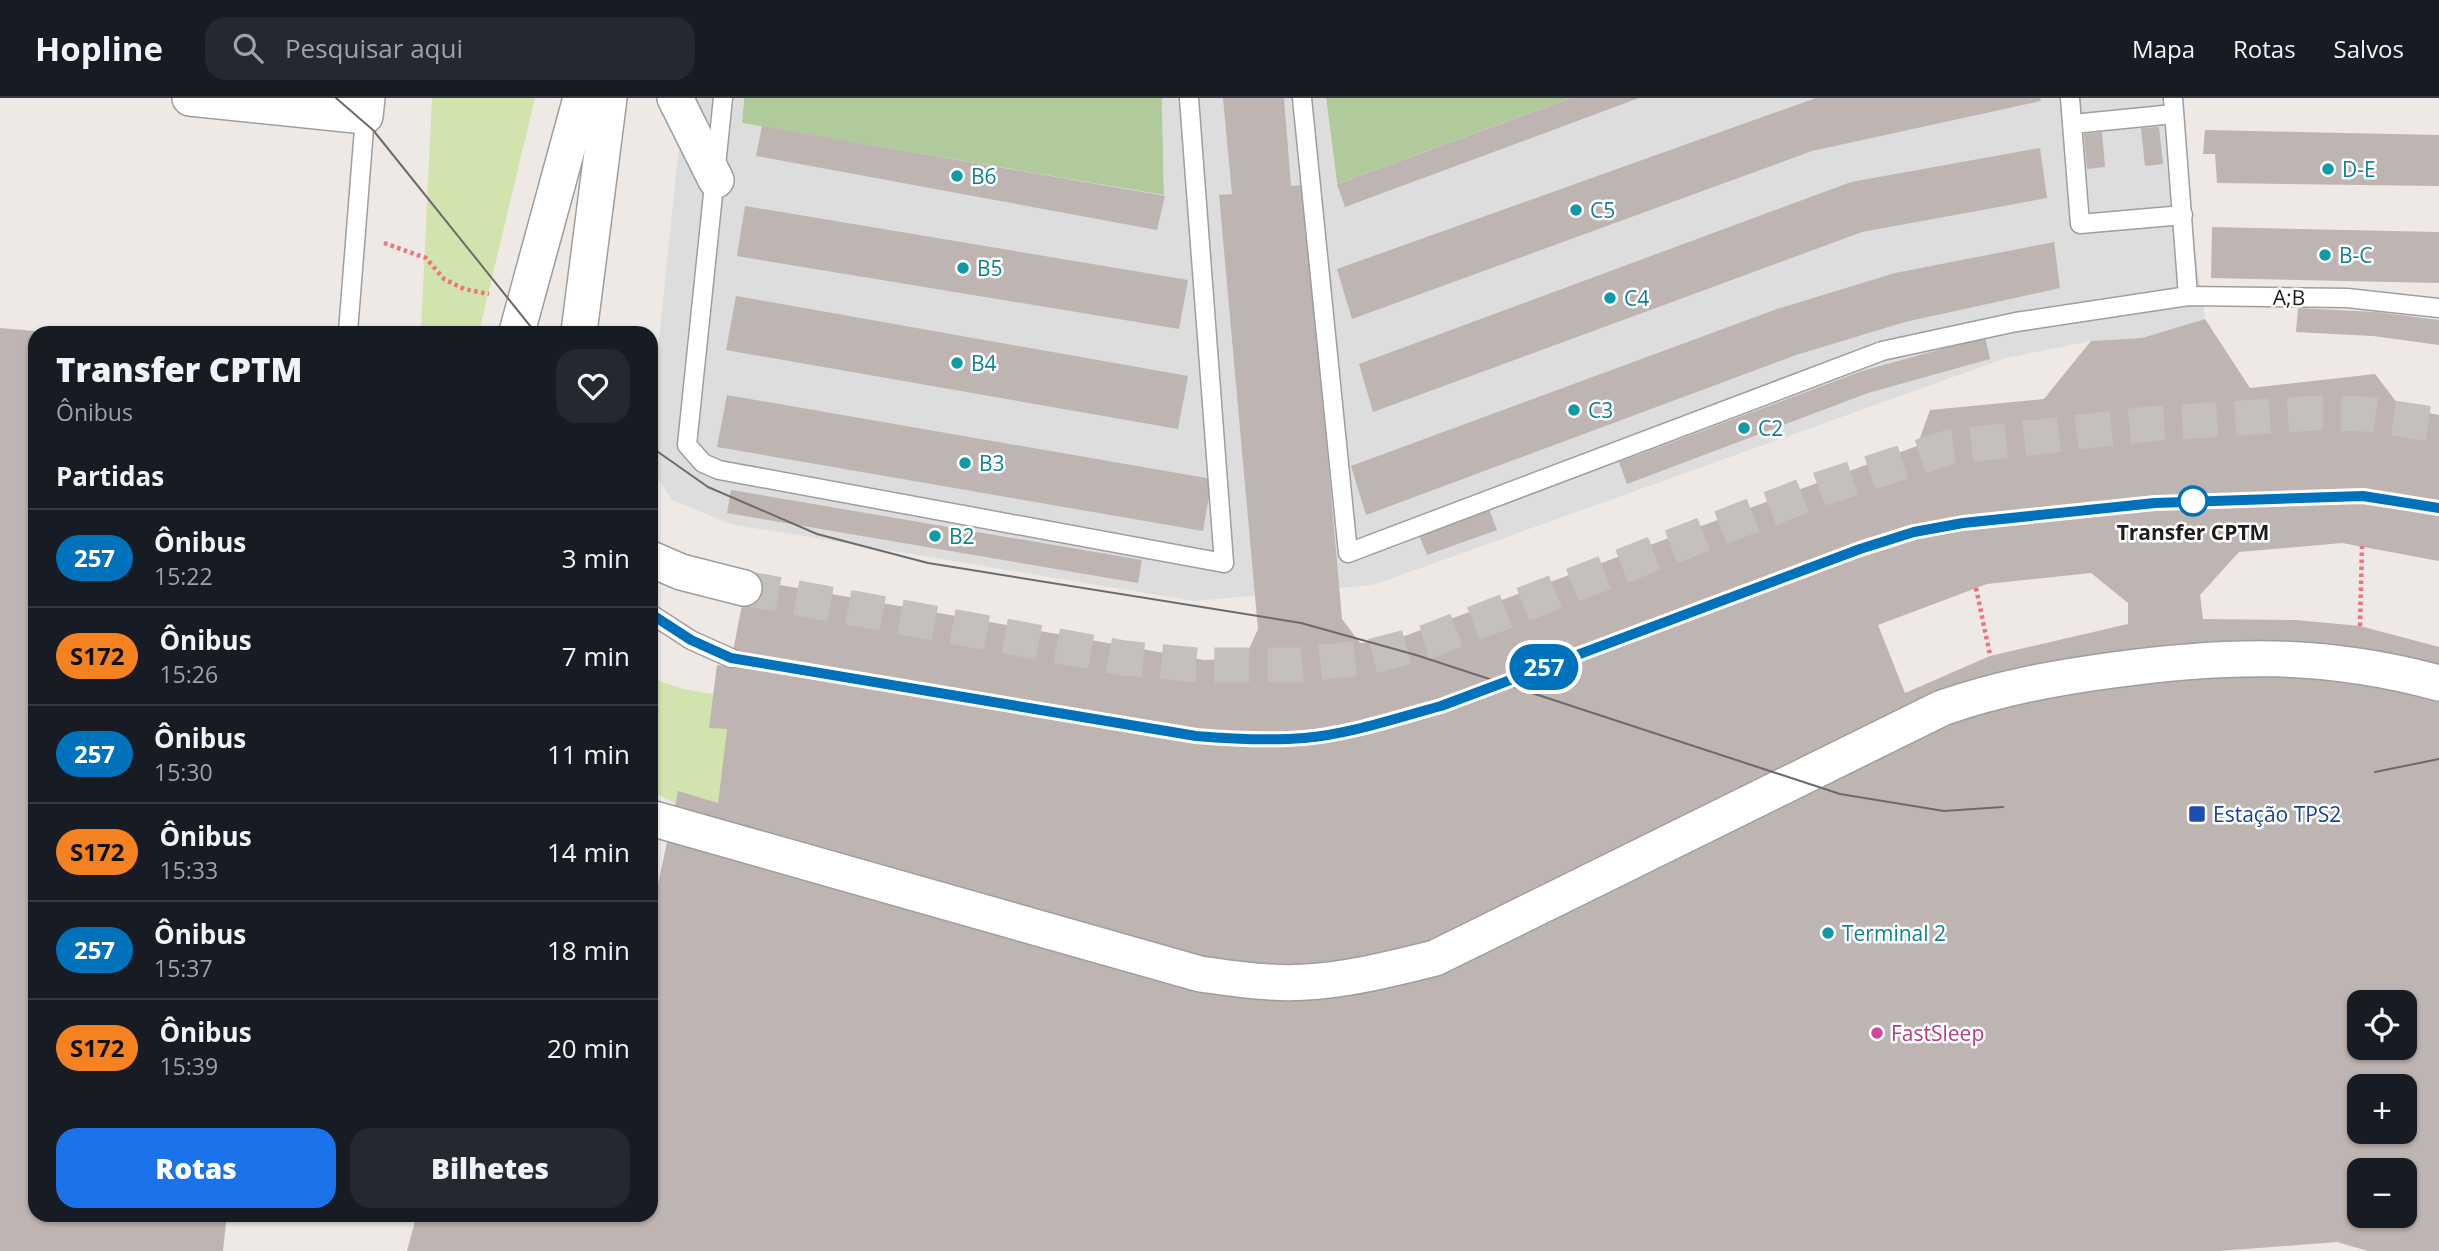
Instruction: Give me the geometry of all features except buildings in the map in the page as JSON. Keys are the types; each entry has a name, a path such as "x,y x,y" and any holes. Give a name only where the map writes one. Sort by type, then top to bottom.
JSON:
{"street":[{"path":"190,98 366,107"},
{"path":"518,326 581,98"},
{"path":"580,326 609,98"},
{"path":"675,98 716,180"},
{"path":"658,562 681,572 744,588"},
{"path":"658,820 1200,974 1272,983 1330,980 1435,957 1942,708 1986,692 2036,681 2169,662 2256,656 2384,667 2439,682"}],"lane":[{"path":"723,98 687,445 704,463 719,470 1224,563 1189,98"},
{"name":"A;B","path":"1302,98 1348,553 1882,351 2004,324 2188,296 2347,298 2439,308"},
{"path":"2070,98 2080,224 2183,215"},
{"path":"2073,124 2174,106 2188,296"},
{"path":"348,326 366,107"},
{"path":"658,619 691,640 731,658"}],"path":[{"path":"356,233 426,258 444,279 464,289 525,298"},
{"path":"2360,626 2362,546"},
{"path":"1976,588 1990,656"}],"green space":[{"path":"432,98 535,98 480,326 421,326"},
{"path":"744,98 1162,98 1164,196 742,123"},
{"path":"1326,98 1571,98 1337,184"},
{"path":"658,680 683,689 714,694 709,728 727,729 718,803 678,792 675,803 658,794"}],"shaded area":[{"path":"684,98 744,98 742,123 1164,195 1162,98 1326,98 1337,184 1571,98 2173,98 2205,319 2142,338 2091,341 2006,358 1373,585 1194,601 730,524 672,500 658,479 658,349"}],"tunnel":[{"path":"744,588 1124,658 1196,665 1296,665 1369,657 1426,642 1823,488 1950,447 2149,424 2317,413 2366,414 2439,425"}],"tram line":[{"path":"336,98 373,130 530,326"},
{"path":"658,452 708,487 817,534 928,563 1301,623 1416,655 1840,794 1944,811 2003,807"},
{"path":"2375,772 2439,759"}],"bus line":[{"name":"257","path":"658,619 691,640 731,658 1196,736 1236,739 1305,738 1372,726 1441,706 1860,549 1914,532 1963,523 2155,503 2363,496 2439,508"}],"place":[{"name":"D-E","path":"2328,169"},
{"name":"B6","path":"957,176"},
{"name":"C5","path":"1576,210"},
{"name":"B-C","path":"2325,255"},
{"name":"B5","path":"963,268"},
{"name":"C4","path":"1610,298"},
{"name":"B4","path":"957,363"},
{"name":"C3","path":"1574,410"},
{"name":"C2","path":"1744,428"},
{"name":"B3","path":"965,463"},
{"name":"Transfer CPTM","path":"2193,501"},
{"name":"B2","path":"935,536"},
{"name":"Estação TPS2","path":"2197,814"},
{"name":"Terminal 2","path":"1828,933"},
{"name":"FastSleep","path":"1877,1033"}]}
